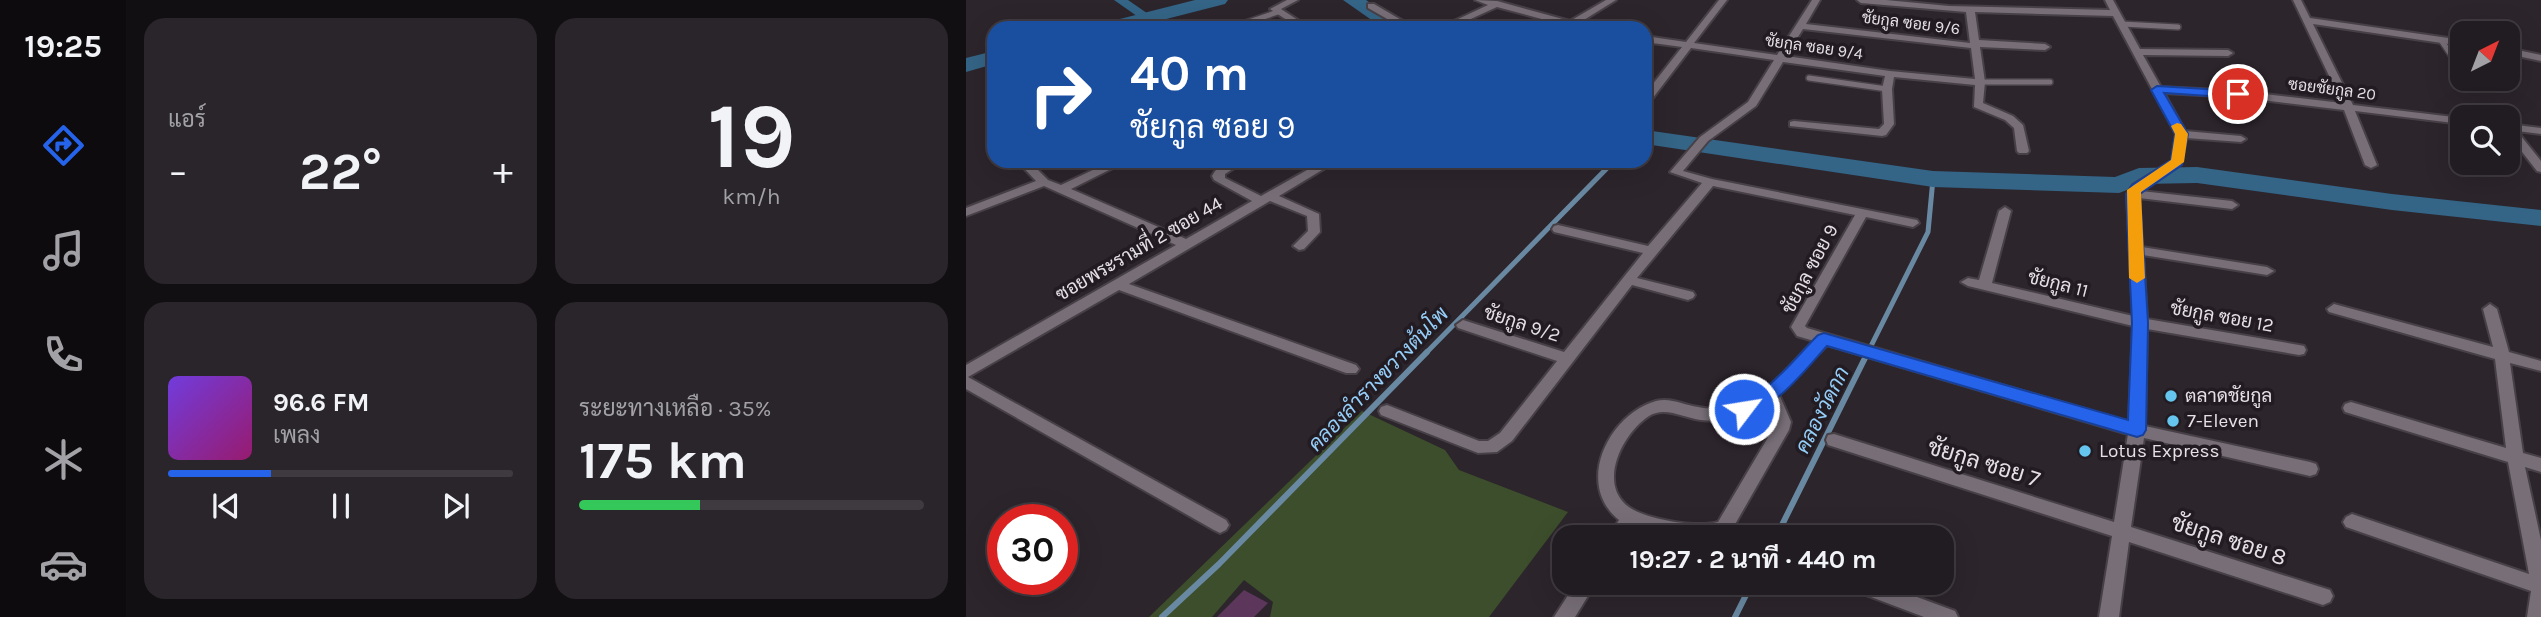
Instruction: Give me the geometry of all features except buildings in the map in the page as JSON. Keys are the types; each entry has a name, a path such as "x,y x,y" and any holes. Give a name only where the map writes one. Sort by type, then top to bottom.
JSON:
{"street":[{"path":"1293,21 1274,9 1294,0"},
{"path":"1479,0 1550,21"},
{"path":"1459,21 1504,0"},
{"path":"1576,21 1612,0"},
{"path":"1652,92 1723,0"},
{"name":"ชัยกูล ซอย 9","path":"1816,0 1749,108 1704,139 1676,172 1710,182 1913,223"},
{"path":"1861,0 1949,4 1970,10 2116,12"},
{"path":"2109,0 2181,134 2177,162 2137,189"},
{"path":"2297,0 2348,106 2371,165"},
{"path":"1371,6 1398,21"},
{"path":"1970,10 1980,82 1978,105 2009,118 2018,127 2023,151"},
{"path":"2306,20 2450,41"},
{"name":"ชัยกูล ซอย 9/6","path":"1800,26 1976,44 2045,47"},
{"name":"ชัยกูล ซอย 9/4","path":"1652,40 1890,74 1980,82"},
{"path":"2136,52 2228,53"},
{"path":"2520,54 2541,58"},
{"path":"1794,124 1882,133 1889,124 1887,89 1890,74"},
{"name":"ซอยชัยกูล 20","path":"2157,90 2238,94 2450,119"},
{"path":"2520,128 2541,131"},
{"path":"2181,134 2241,139"},
{"path":"2520,141 2541,169"},
{"path":"1030,168 1044,182 1185,244"},
{"path":"1062,189 1106,168"},
{"path":"1227,168 1220,172 1220,180 1265,199 1313,214 1314,232 1299,246"},
{"name":"ซอยพระรามที่ 2 ซอย 44","path":"966,372 1319,168"},
{"path":"966,212 1044,182"},
{"path":"1387,411 1478,447 1491,447 1506,437 1651,251 1710,182"},
{"path":"2137,189 2232,205"},
{"path":"2109,617 2137,430 2140,323 2136,250 2137,189"},
{"path":"1984,286 2005,211"},
{"name":"ชัยกูล ซอย 9","path":"1862,213 1798,327 1802,332 2137,430 2310,469"},
{"path":"1558,229 1651,251"},
{"path":"2136,250 2267,271"},
{"path":"1630,280 1688,295"},
{"name":"ชัยกูล 11","path":"1968,282 2140,323"},
{"path":"1116,284 1351,369"},
{"path":"2334,309 2541,366"},
{"path":"2490,309 2502,355 2515,457 2541,586 2537,617"},
{"name":"ชัยกูล ซอย 12","path":"2140,323 2299,350"},
{"name":"ชัยกูล 9/2","path":"1463,325 1568,359"},
{"path":"1771,393 1783,422 1781,430 1724,528 1699,535 1629,519 1618,509 1609,496 1604,474 1611,449 1636,415 1661,406 1719,415 1760,403 1824,339"},
{"path":"966,382 1220,525"},
{"path":"2351,408 2541,465"},
{"name":"ชัยกูล ซอย 7","path":"1834,440 2121,530"},
{"path":"1625,525 1629,519"},
{"path":"2353,522 2541,586"},
{"name":"ชัยกูล ซอย 8","path":"2121,530 2323,596"},
{"path":"1564,617 1579,595"},
{"path":"1889,595 1948,617"}],"lane":[{"path":"1252,21 1278,12"},
{"path":"2122,24 2178,27"},
{"path":"2441,40 2450,53"},
{"path":"1810,78 1887,89"},
{"path":"1980,82 2050,82"}],"green space":[{"path":"1362,411 1445,450 1459,470 1568,512 1558,525 1552,525 1552,533 1489,617 1270,617 1273,602 1244,580 1212,617 1149,617"}],"waterway":[{"path":"1120,0 1148,18"},
{"path":"1135,21 1218,0"},
{"path":"1353,0 1386,21"},
{"path":"966,65 987,59"},
{"path":"1652,138 1933,179 2119,185 2139,176 2197,175 2392,202 2541,218"},
{"name":"คลองลำรางขวางต้นโพ","path":"1425,354 1607,168"},
{"name":"คลองวัดกก","path":"1868,352 1928,232 1933,179"},
{"name":"คลองลำรางขวางต้นโพ","path":"1162,617 1219,564 1427,352"},
{"name":"คลองวัดกก","path":"1782,525 1868,352"},
{"name":"คลองวัดกก","path":"1735,617 1746,595"}],"slow traffic":[{"path":"2137,278 2134,190 2177,162 2181,134 2177,126"}],"place":[{"name":"ตลาดชัยกูล","path":"2171,396"},
{"name":"7-Eleven","path":"2173,421"},
{"name":"Lotus Express","path":"2085,451"}],"route":[{"path":"1744,409 1760,403 1824,339 2137,430 2140,323 2133,194 2134,190 2177,162 2180,153 2181,134 2157,90 2238,94"}]}
